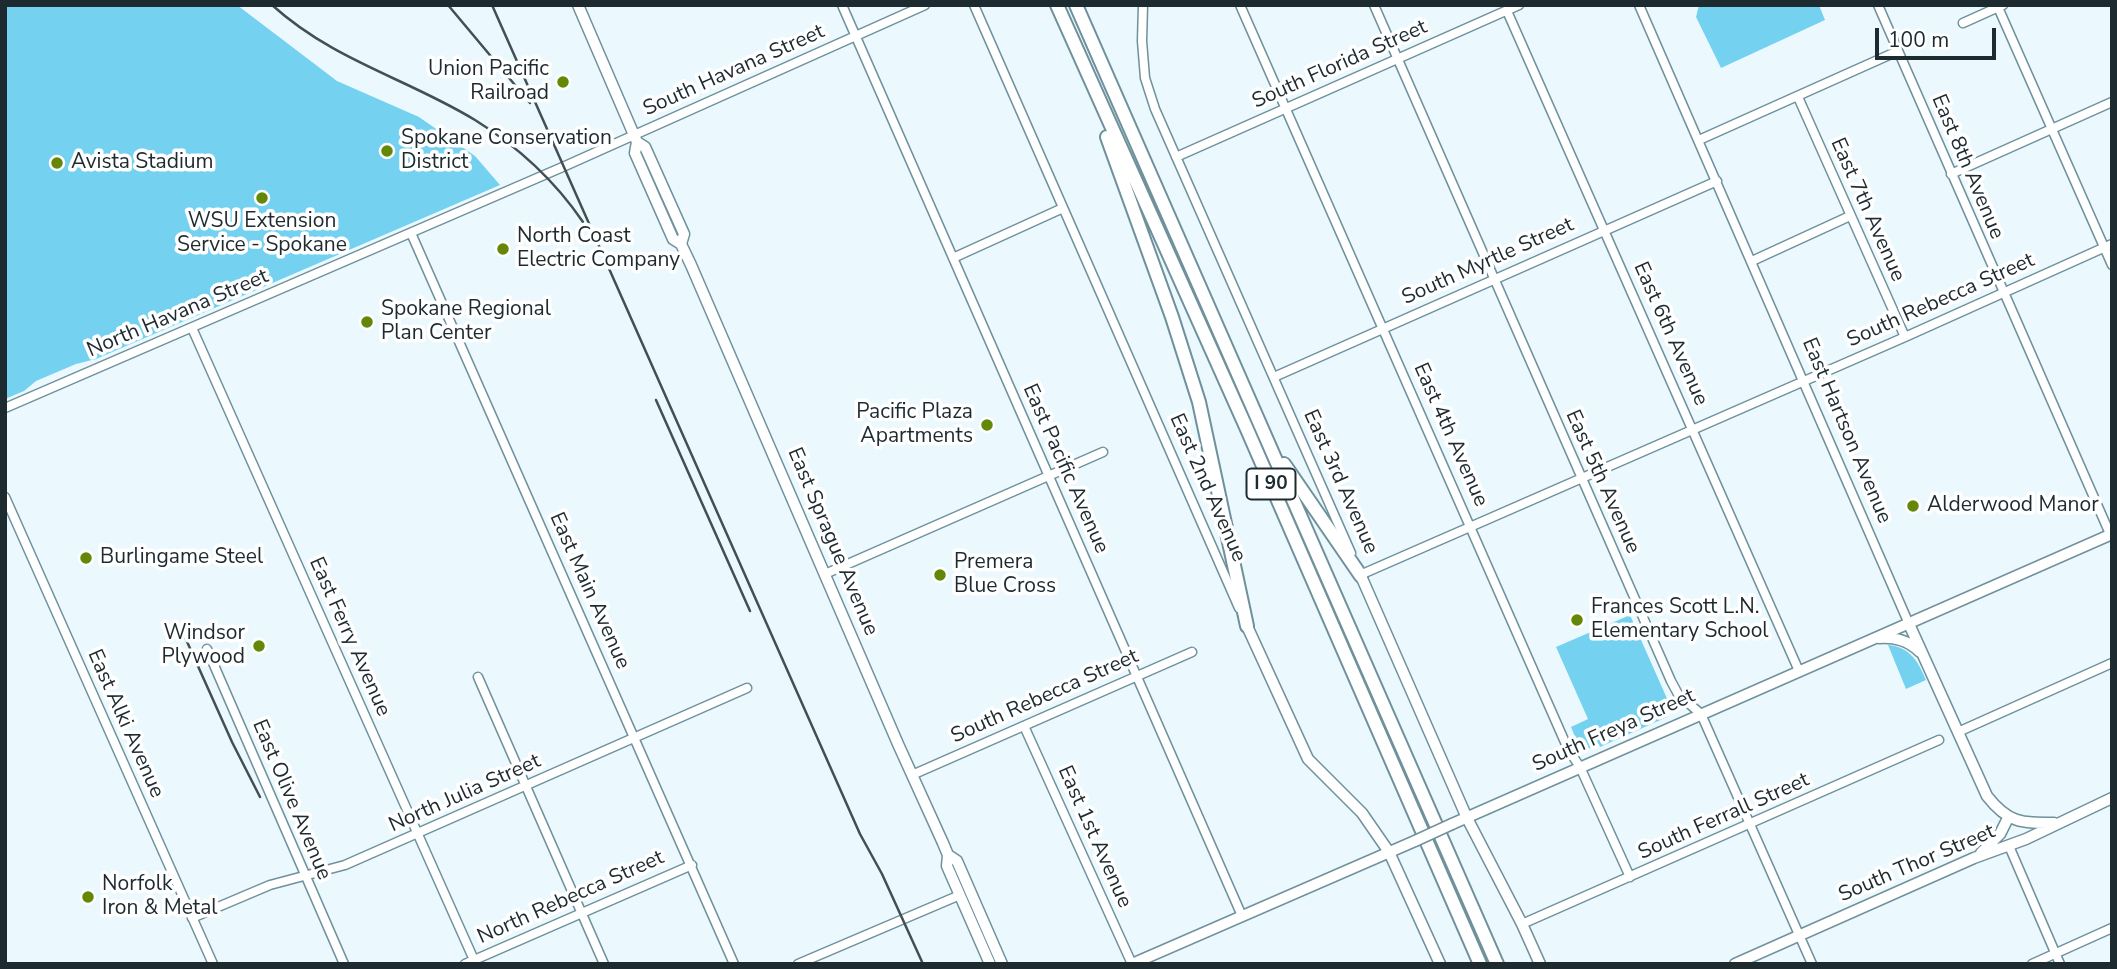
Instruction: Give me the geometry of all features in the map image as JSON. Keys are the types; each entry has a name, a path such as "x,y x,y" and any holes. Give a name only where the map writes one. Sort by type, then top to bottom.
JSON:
{"highway":[{"name":"I 90","path":"1076,5 1497,964"},
{"name":"I 90","path":"1059,9 1246,427 1480,964"},
{"path":"1059,9 1172,317 1199,402 1247,626"},
{"path":"1266,438 1360,576"}],"main road":[{"name":"East Sprague Avenue","path":"578,5 635,138 645,147 675,212 684,234 681,244 948,855 947,866 990,964"},
{"name":"South Freya Street","path":"1132,964 2111,534"},
{"name":"East 3rd Avenue","path":"1360,576 1467,818 1540,964"},
{"name":"East Hartson Avenue","path":"1909,624 1987,796 2008,818"},
{"name":"East 2nd Avenue","path":"1247,626 1308,758 1350,800 1389,852 1440,964"},
{"path":"1869,641 1881,638 1900,640 1914,646 1926,661"},
{"name":"South Thor Street","path":"1735,964 1974,858 2009,846 2112,798"},
{"path":"1974,858 1996,840 2008,818 2020,822 2058,823"},
{"name":"East Sprague Avenue","path":"948,855 957,861 1002,964"}],"street":[{"path":"842,5 856,37"},
{"name":"South Havana Street","path":"635,138 925,5"},
{"name":"East 2nd Avenue","path":"974,5 1247,626"},
{"name":"East 3rd Avenue","path":"1143,5 1145,78 1155,109 1360,576"},
{"name":"East 4th Avenue","path":"1240,5 1568,749 1580,767 1630,877"},
{"name":"East 5th Avenue","path":"1374,5 1678,694 1701,714 1812,964"},
{"name":"South Florida Street","path":"1175,158 1519,5"},
{"name":"East Hartson Avenue","path":"1639,5 1909,624"},
{"name":"East 8th Avenue","path":"1878,5 2111,534"},
{"path":"1963,23 2000,6 2051,130 2108,245 2112,265"},
{"name":"East 6th Avenue","path":"1507,11 1799,671"},
{"name":"East Pacific Avenue","path":"856,37 1242,916"},
{"path":"1699,140 1898,51"},
{"name":"East 7th Avenue","path":"1798,97 1905,338"},
{"path":"1951,174 2112,102"},
{"name":"North Havana Street","path":"5,408 635,138"},
{"name":"South Myrtle Street","path":"1274,377 1717,180"},
{"path":"953,258 1063,208"},
{"path":"1752,261 1850,216"},
{"name":"East Main Avenue","path":"411,233 636,737 734,964"},
{"name":"South Rebecca Street","path":"1360,576 1905,338 2108,245"},
{"name":"East Ferry Avenue","path":"192,328 418,834 469,962"},
{"path":"825,574 1103,452"},
{"name":"East Alki Avenue","path":"5,497 213,964"},
{"name":"East Olive Avenue","path":"207,649 344,964"},
{"name":"South Rebecca Street","path":"912,775 1192,652"},
{"path":"1958,732 2112,663"},
{"path":"478,677 604,964"},
{"name":"North Julia Street","path":"192,918 270,885 345,865 747,688"},
{"name":"East 1st Avenue","path":"1024,726 1132,964"},
{"name":"South Ferrall Street","path":"1522,924 1939,740"},
{"path":"2009,846 2060,964"},
{"name":"North Rebecca Street","path":"469,962 692,865"},
{"path":"798,964 960,895"},
{"path":"2032,964 2112,929"}],"shaded area":[{"path":"5,5 237,5 337,81 419,117 475,156 500,185 96,359 76,364 36,381 24,391 5,399"},
{"path":"1699,5 1819,5 1825,20 1721,68 1696,17"},
{"path":"1630,615 1669,703 1667,717 1600,747 1599,744 1586,750 1576,739 1571,727 1588,719 1556,647"},
{"path":"1888,645 1908,652 1926,680 1906,689"}],"railway":[{"path":"272,5 320,41 449,105 491,130 548,179 583,222"},
{"path":"448,5 530,103"},
{"path":"492,5 860,834 882,874 923,964"},
{"path":"656,400 750,611"},
{"path":"180,626 260,797"}],"place":[{"name":"Union Pacific Railroad","path":"563,82"},
{"name":"Spokane Conservation District","path":"387,151"},
{"name":"Avista Stadium","path":"57,163"},
{"name":"WSU Extension Service - Spokane","path":"262,198"},
{"name":"North Coast Electric Company","path":"503,249"},
{"name":"Spokane Regional Plan Center","path":"367,322"},
{"name":"Pacific Plaza Apartments","path":"987,425"},
{"name":"Alderwood Manor","path":"1913,506"},
{"name":"Burlingame Steel","path":"86,558"},
{"name":"Premera Blue Cross","path":"940,575"},
{"name":"Frances Scott L.N. Elementary School","path":"1577,620"},
{"name":"Windsor Plywood","path":"259,646"},
{"name":"Norfolk Iron & Metal","path":"88,897"}]}
